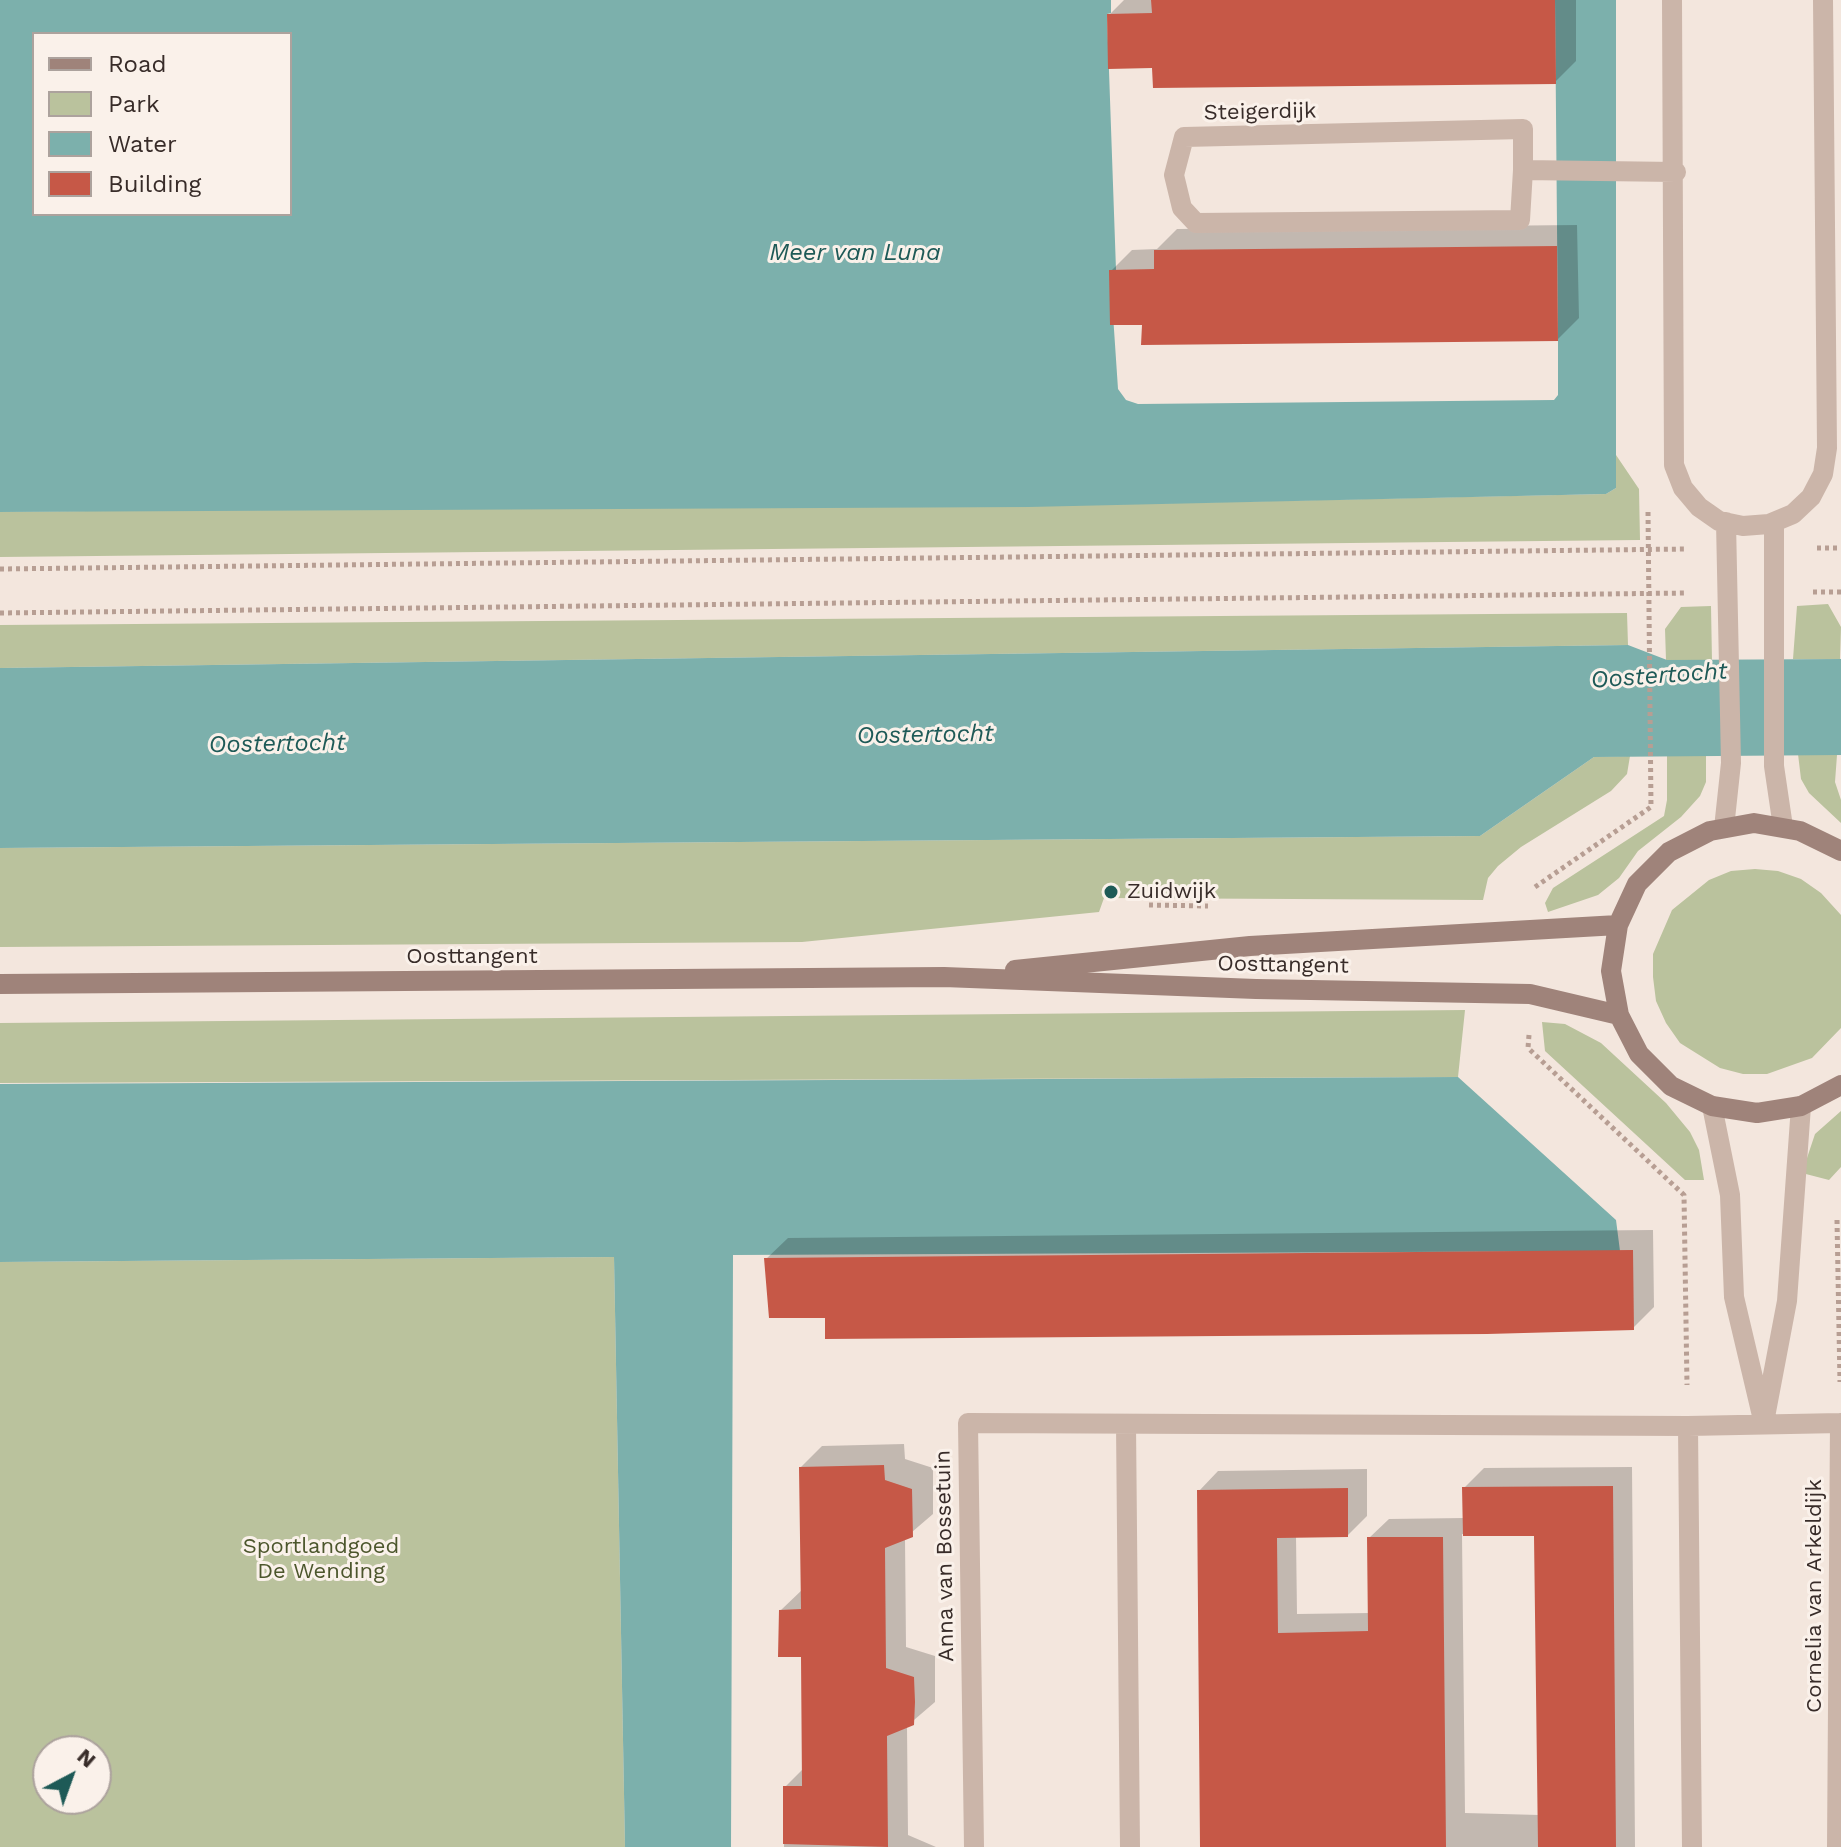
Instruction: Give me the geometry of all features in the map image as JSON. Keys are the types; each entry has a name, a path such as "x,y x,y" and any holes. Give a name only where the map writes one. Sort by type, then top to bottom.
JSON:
{"main road":[{"path":"1841,851 1800,831 1754,823 1710,831 1669,852 1637,884 1618,925 1611,971 1619,1015 1639,1054 1671,1086 1712,1106 1757,1113 1801,1106 1841,1085"},
{"name":"Oosttangent","path":"944,977 1250,946 1618,925"},
{"name":"Oosttangent","path":"0,984 944,977 1256,989 1530,994 1619,1015"}],"street":[{"path":"1672,0 1676,172 1674,465 1683,488 1699,507 1726,522 1743,526 1774,522 1793,514 1811,497 1823,474 1827,448 1823,0"},
{"name":"Steigerdijk","path":"1523,129 1523,170 1520,220 1474,221 1196,223 1182,208 1174,175 1184,137 1523,129"},
{"path":"1523,170 1676,172"},
{"path":"1724,828 1731,763 1726,522"},
{"path":"1774,522 1774,766 1783,827"},
{"path":"1712,1106 1730,1195 1734,1297 1764,1424"},
{"path":"1764,1424 1787,1301 1801,1106"},
{"name":"Anna van Bossetuin","path":"974,1847 968,1423 1688,1426"},
{"path":"1692,1847 1688,1426 1841,1423"},
{"name":"Cornelia van Arkeldijk","path":"1837,1847 1841,1423"},
{"path":"1126,1424 1130,1847"}],"path":[{"path":"1772,548 1841,548"},
{"path":"0,569 1728,549"},
{"path":"0,613 1729,592"},
{"path":"1773,592 1841,592"},
{"path":"1530,891 1651,807 1651,593"},
{"path":"1529,1022 1528,1048 1684,1195 1688,1426"},
{"path":"1837,1209 1841,1423"}],"green space":[{"path":"1616,455 1639,489 1640,540 0,557 0,512 527,506 982,507 1606,494 1616,488"},
{"path":"1828,604 1841,627 1840,659 1793,659 1797,606"},
{"path":"1711,606 1712,661 1666,660 1665,629 1681,607"},
{"path":"1627,613 1628,645 0,668 0,625"},
{"path":"1798,754 1837,755 1835,782 1841,800 1841,823 1809,793 1801,779"},
{"path":"1667,755 1706,755 1706,782 1700,796 1681,817 1638,851 1619,878 1598,895 1548,912 1545,903 1553,888 1664,816"},
{"path":"1630,756 1627,774 1611,791 1521,847 1498,866 1488,878 1483,900 1104,898 1099,912 802,942 0,947 0,848 1480,836 1594,757"},
{"path":"1731,871 1778,871 1801,879 1821,893 1841,915 1841,1028 1812,1058 1767,1074 1743,1074 1720,1068 1680,1043 1656,1001 1653,954 1672,910 1709,880"},
{"path":"1465,1010 1458,1077 0,1083 0,1023"},
{"path":"1542,1022 1565,1024 1601,1043 1666,1103 1690,1132 1699,1150 1704,1180 1685,1180 1545,1051"},
{"path":"1841,1111 1841,1167 1829,1180 1802,1173 1815,1134"},
{"name":"Sportlandgoed De Wending","path":"614,1257 625,1847 0,1847 0,1262"}],"water":[{"name":"Meer van Luna","path":"0,0 1111,0 1111,13 1107,14 1116,270 1110,270 1118,389 1126,400 1138,404 1554,400 1558,395 1555,0 1616,0 1616,488 1606,494 1028,507 0,512"},
{"name":"Oostertocht","path":"1628,645 1667,660 1841,659 1841,755 1594,757 1480,836 0,848 0,668"},
{"path":"1458,1077 1616,1220 1620,1251 733,1255 731,1847 625,1847 614,1257 0,1262 0,1084"}],"building":[{"path":"1151,0 1555,0 1556,84 1153,88 1152,68 1108,69 1107,14 1152,13"},
{"path":"1557,246 1558,341 1141,345 1142,325 1110,325 1109,270 1154,269 1154,250"},
{"path":"1633,1250 1634,1330 1487,1334 825,1339 825,1318 769,1318 764,1258"},
{"path":"884,1465 885,1480 912,1489 913,1537 885,1548 886,1668 914,1677 915,1702 914,1725 887,1736 888,1847 783,1844 783,1786 802,1786 801,1657 778,1657 779,1610 801,1609 799,1467"},
{"path":"1613,1486 1616,1847 1538,1847 1534,1536 1463,1536 1462,1487"},
{"path":"1348,1488 1348,1537 1277,1538 1278,1633 1368,1631 1367,1537 1443,1537 1446,1847 1200,1847 1197,1490"}],"place":[{"name":"Zuidwijk","path":"1111,892"}]}
